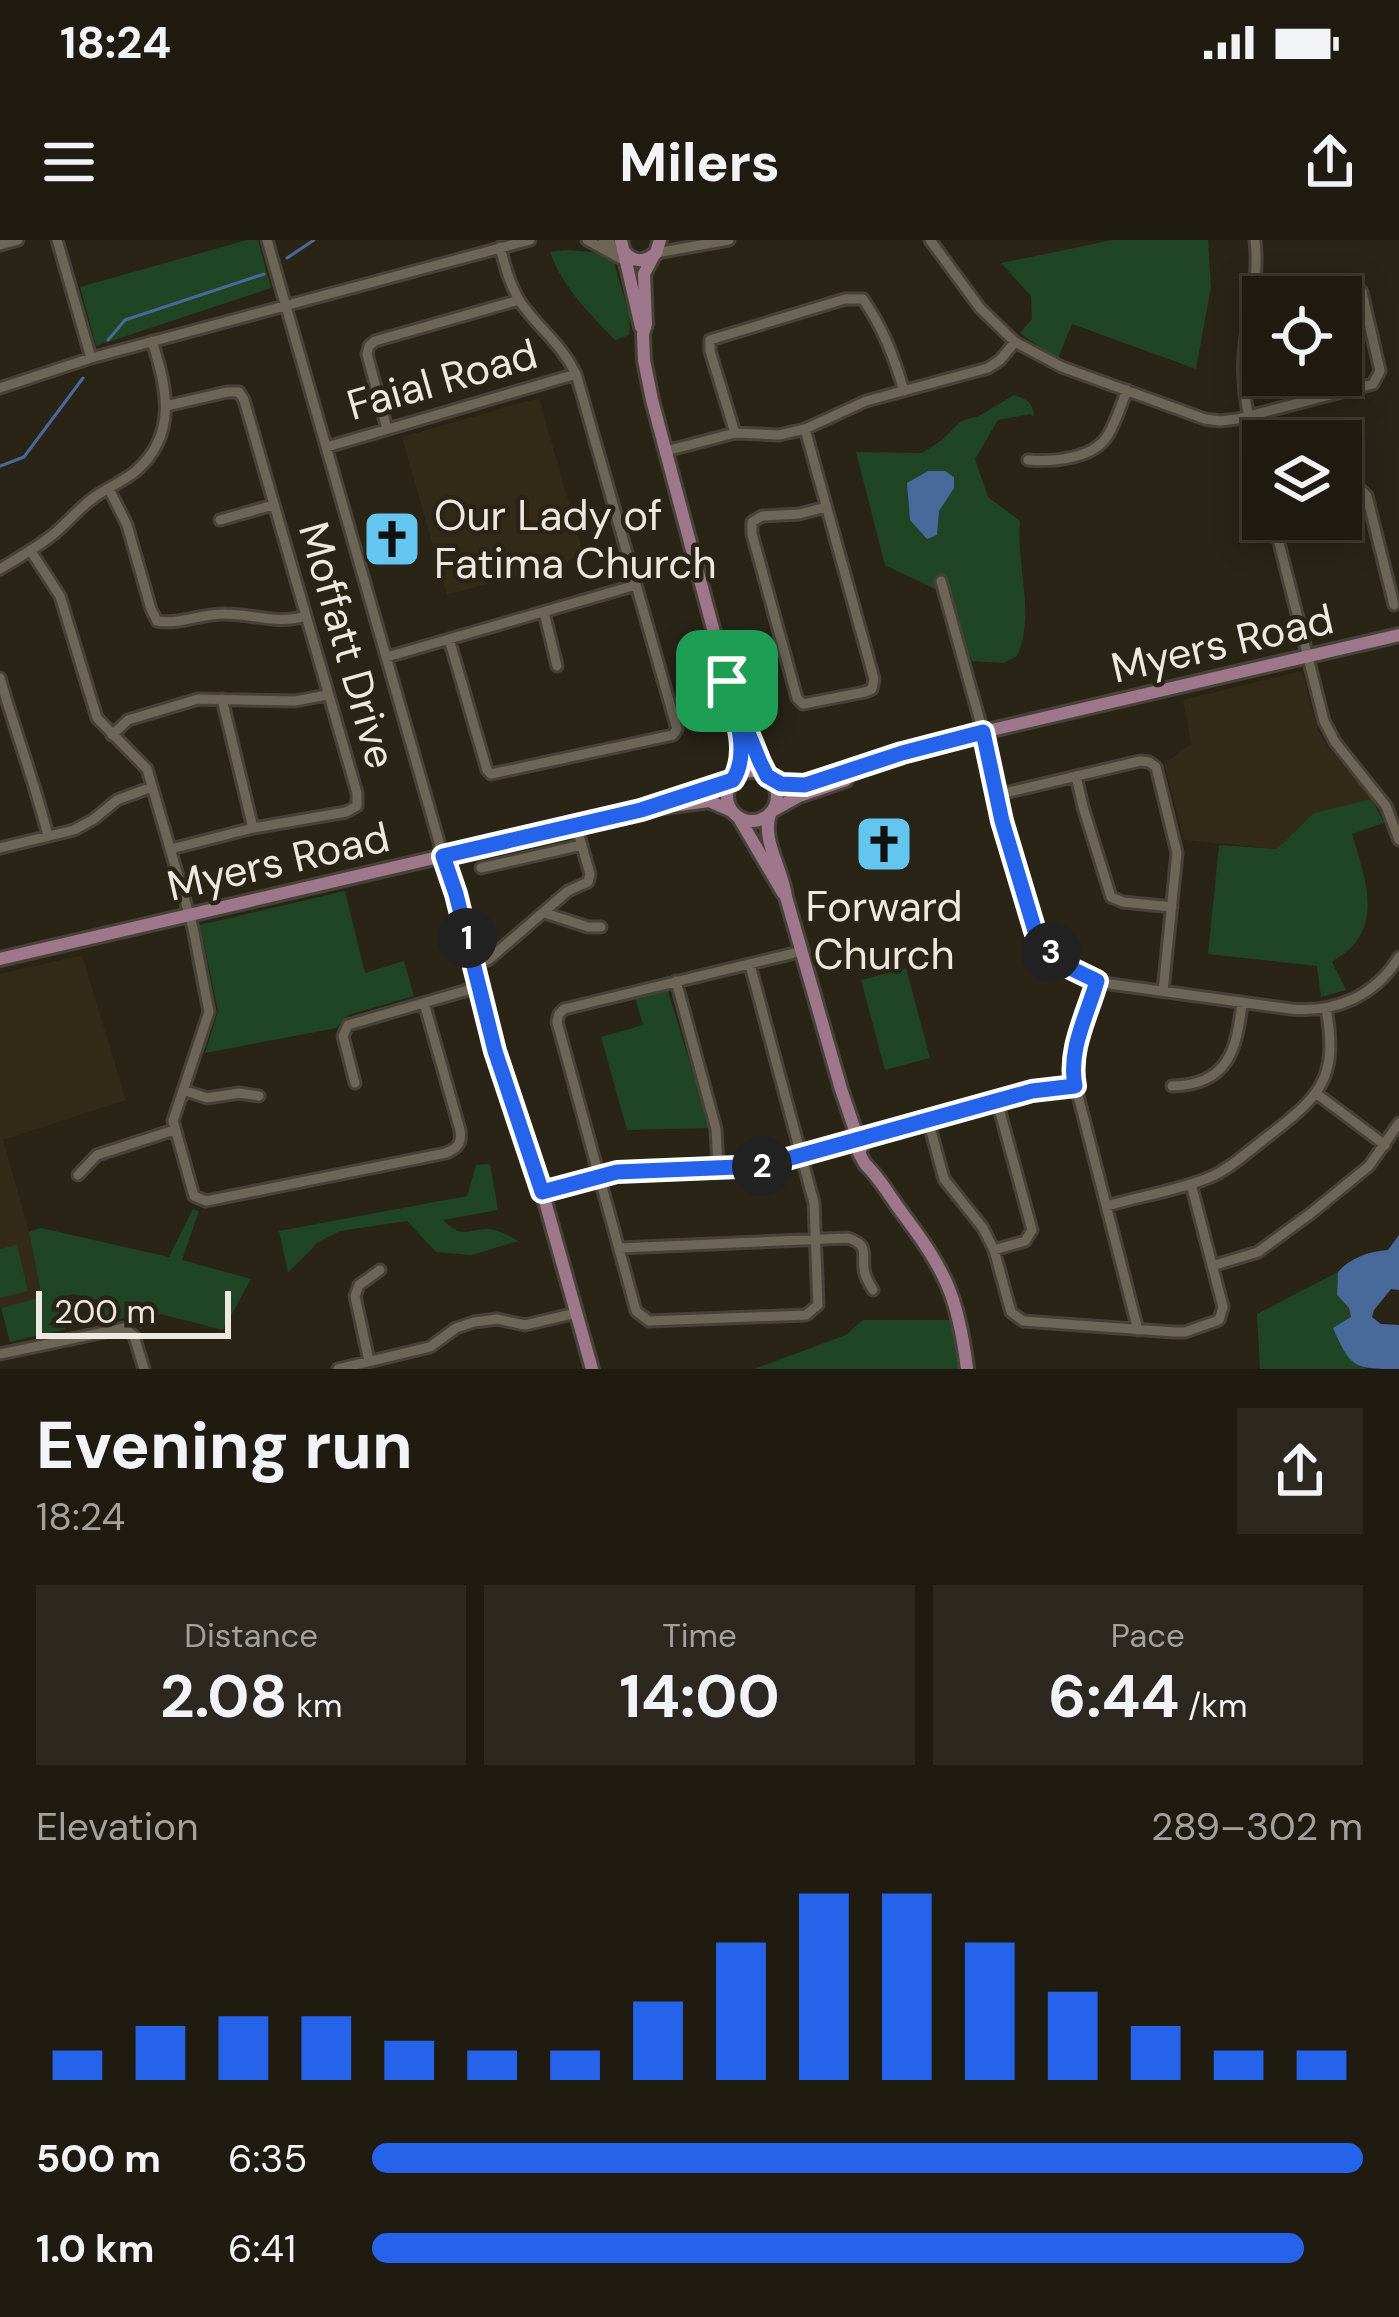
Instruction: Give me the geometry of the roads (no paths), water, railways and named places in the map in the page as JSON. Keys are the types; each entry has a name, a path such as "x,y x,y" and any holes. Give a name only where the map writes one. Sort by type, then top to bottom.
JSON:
{"main road":[{"path":"623,250 643,260 656,249"},
{"path":"643,334 644,274 656,249"},
{"path":"623,250 643,334 648,384 742,750 727,799 786,897"},
{"name":"Myers Road","path":"770,777 791,786 805,785 983,732 1399,635"},
{"path":"727,681 778,794 767,833 860,1144 871,1161 870,1168 942,1271 960,1319 967,1369"},
{"name":"Myers Road","path":"772,812 799,796 920,750"},
{"path":"734,778 752,771 770,777"},
{"name":"Myers Road","path":"641,810 734,778"},
{"name":"Myers Road","path":"0,959 641,810 709,801 735,814"},
{"path":"735,814 754,821 772,812"},
{"path":"443,856 499,1063 542,1192 592,1369"}],"street":[{"path":"0,245 18,240"},
{"path":"57,240 91,358"},
{"path":"267,240 443,856"},
{"path":"0,388 91,358 530,240"},
{"path":"587,240 623,250"},
{"path":"603,240 623,250"},
{"path":"672,240 710,244"},
{"path":"656,249 729,240"},
{"path":"930,240 980,308 1016,342 1044,359 1220,422 1325,396"},
{"path":"1255,240 1256,276"},
{"path":"449,639 491,774 674,735 676,719 576,374 556,341 519,300 500,247"},
{"path":"1362,292 1380,371 1373,384 1362,387"},
{"path":"735,433 710,340 845,299 862,299 877,320 889,341 904,391"},
{"path":"387,429 369,346 519,300"},
{"path":"0,569 54,534 97,495 136,471 153,452 166,406 164,377 152,341"},
{"path":"666,451 735,433 778,435 805,429 866,401 988,368 1016,342"},
{"name":"Faial Road","path":"327,447 576,374"},
{"path":"1028,460 1047,462 1101,444 1126,390"},
{"name":"Moffatt Drive","path":"166,406 227,392 238,392 244,400 357,793 357,806 346,812 171,849"},
{"path":"1246,396 1249,420"},
{"path":"805,429 874,679 872,689 865,692 803,704 797,698 752,522 762,516 826,507"},
{"path":"109,489 128,524 157,621 222,614 286,620 305,616"},
{"path":"1362,491 1394,605"},
{"path":"220,520 273,506"},
{"path":"1278,540 1321,712 1331,735 1391,804 1399,840"},
{"path":"30,550 60,596 93,710 147,769 189,915 210,1009 174,1115 192,1192 202,1202 453,1150 460,1144 460,1130 424,1003"},
{"path":"940,581 1035,931 1066,966 1097,981 1299,1010 1326,1009 1364,993 1399,957"},
{"path":"387,657 636,585"},
{"path":"544,612 557,666"},
{"path":"0,678 48,836"},
{"path":"112,735 135,717 198,699 296,701 328,695"},
{"path":"222,699 253,828"},
{"path":"996,794 1140,761 1156,767 1176,848 1163,991"},
{"path":"1076,776 1112,897 1172,907"},
{"path":"0,848 84,825 117,800 152,787"},
{"path":"474,965 488,960 568,891 588,882 590,874 575,825"},
{"path":"481,868 582,845"},
{"path":"545,913 601,927"},
{"path":"750,965 814,1203 816,1308 806,1315 644,1320 636,1311 557,1022 559,1014 564,1009 803,952"},
{"path":"676,981 716,1129 718,1167"},
{"path":"1097,981 1076,1045 1075,1086 1138,1330"},
{"path":"355,1083 343,1036 348,1024 478,987"},
{"path":"1172,1086 1190,1085 1226,1064 1235,1048 1242,1002"},
{"path":"1107,1205 1209,1178 1302,1110 1317,1094 1331,1054 1326,1009"},
{"path":"542,1192 623,1171 762,1166 860,1144 1032,1091 1075,1086"},
{"path":"183,1090 207,1098 239,1093 259,1096"},
{"path":"1317,1094 1385,1145"},
{"path":"994,1250 1025,1241 1032,1230 997,1101"},
{"path":"928,1120 944,1179 974,1215 994,1250 1011,1312 1018,1319 1185,1332 1220,1320 1223,1307 1191,1184"},
{"path":"1213,1266 1265,1248 1354,1179 1399,1123"},
{"path":"78,1175 97,1155 174,1130"},
{"path":"619,1248 848,1238 859,1242 864,1252 865,1273 873,1290"},
{"path":"368,1361 355,1296 359,1285 380,1270"},
{"path":"338,1369 430,1347 456,1328 474,1322 497,1319 525,1325 576,1313"},
{"path":"0,1354 124,1328 134,1336 144,1369"}],"water":[{"path":"928,471 945,471 954,477 954,488 939,511 937,535 927,539 910,520 907,483"},
{"path":"1399,1235 1399,1290 1391,1289 1372,1317 1381,1324 1399,1325 1399,1369 1364,1367 1350,1359 1333,1328 1351,1317 1337,1295 1338,1272 1360,1256 1388,1250"}],"waterway":[{"path":"287,258 314,240"},
{"path":"108,340 125,320 264,274"},
{"path":"0,466 24,457 83,378"}],"place":[{"name":"Our Lady of Fatima Church","path":"392,539"},
{"name":"Forward Church","path":"884,844"}]}
